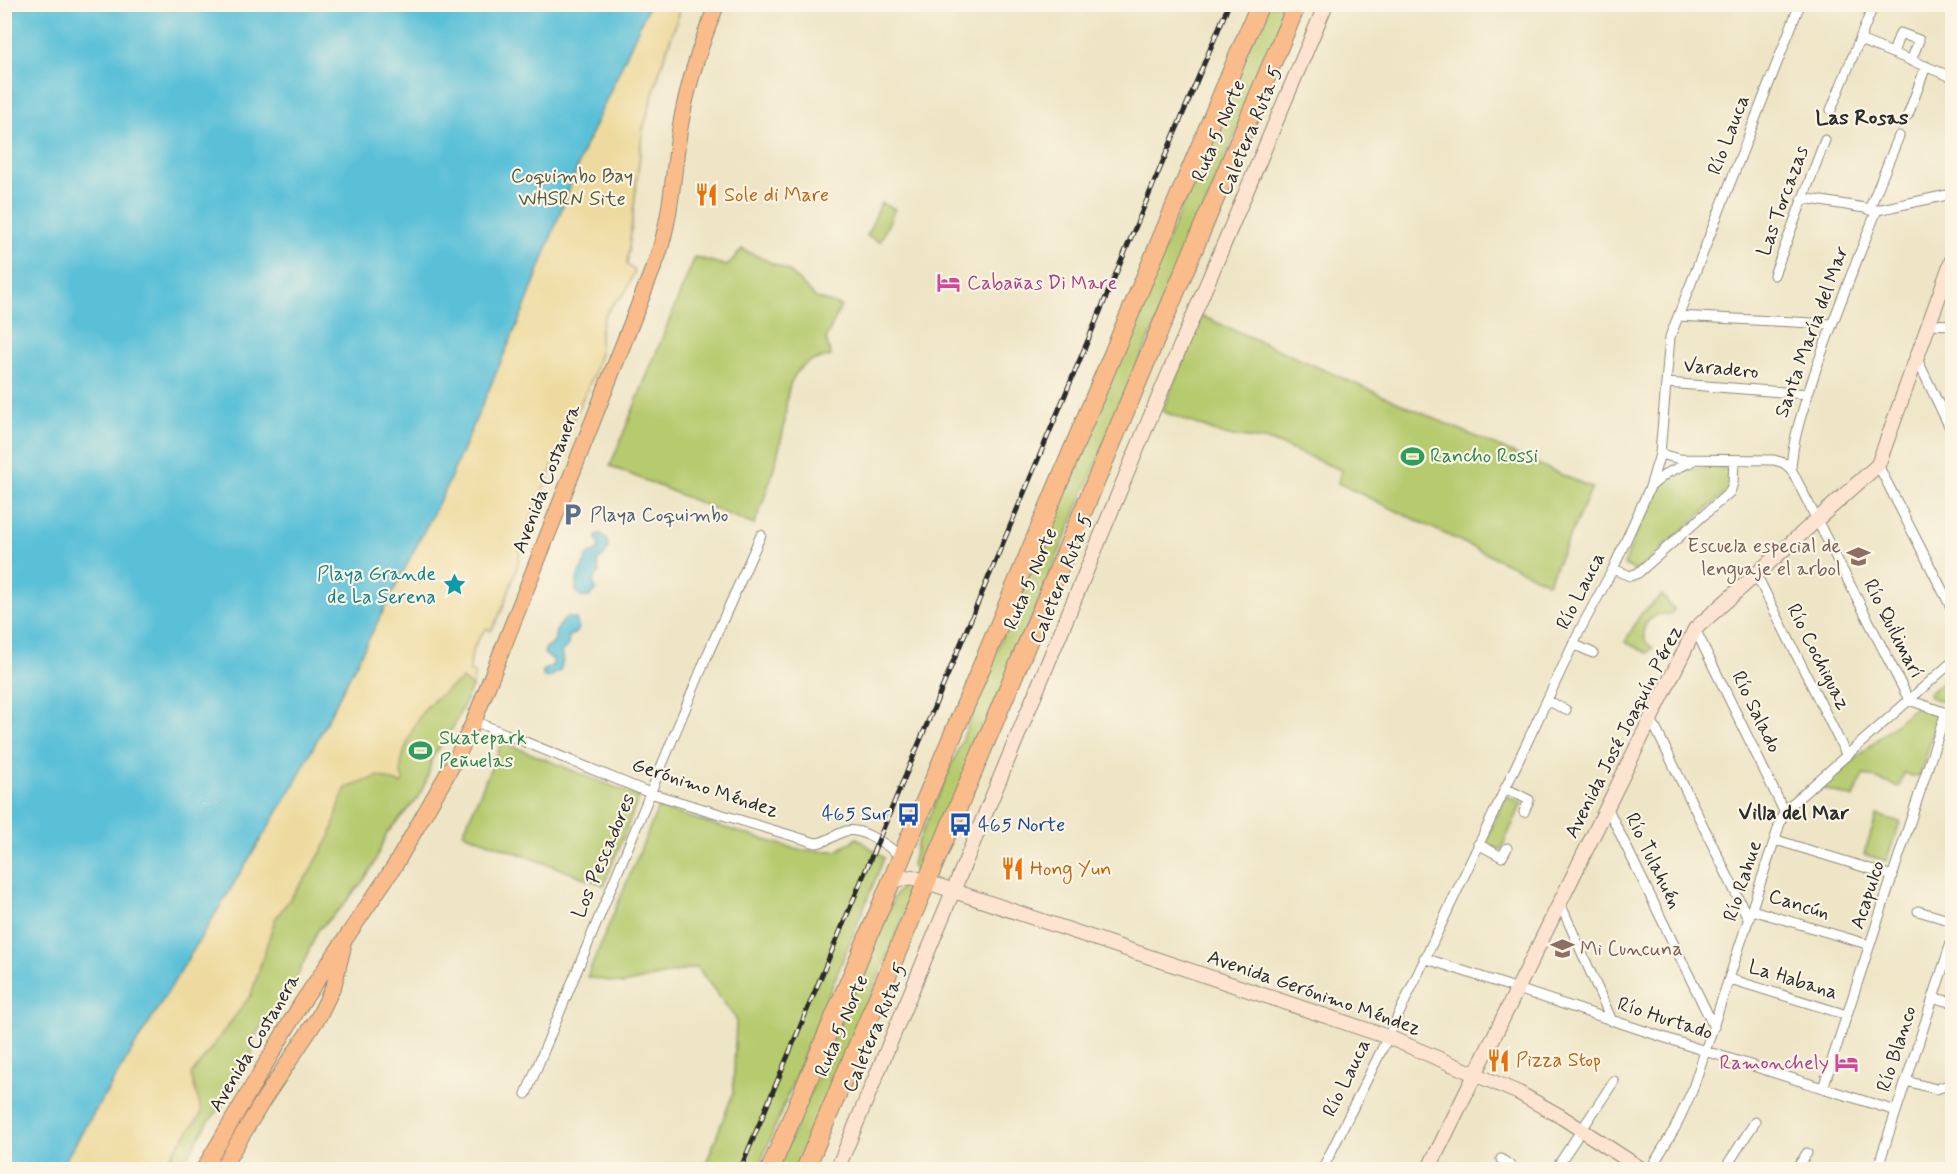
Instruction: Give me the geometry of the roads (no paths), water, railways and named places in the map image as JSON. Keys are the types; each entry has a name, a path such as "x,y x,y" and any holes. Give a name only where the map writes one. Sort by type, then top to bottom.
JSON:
{"highway":[{"name":"Ruta 5 Norte","path":"770,1170 900,856 1260,4"},
{"name":"Ruta 5 Norte","path":"805,1170 920,880 1297,4"}],"main road":[{"name":"Avenida Costanera","path":"203,1170 301,1004 416,830 474,721 658,256 672,201 676,151 683,109 697,56 717,4"},
{"name":"Caletera Ruta 5","path":"837,1170 1152,413 1326,4"},
{"name":"Avenida José Joaquín Pérez","path":"1428,1170 1695,629 1878,465 1953,260"},
{"name":"Gerónimo Méndez","path":"900,856 920,880"},
{"path":"890,881 920,880 954,892"},
{"name":"Avenida Gerónimo Méndez","path":"954,892 1388,1037 1540,1104 1643,1170"},
{"name":"Avenida Costanera","path":"221,1170 264,1099 319,1016 334,985 345,940"},
{"path":"301,1004 314,1003 318,1008 319,1016"}],"street":[{"name":"Río Lauca","path":"1322,1170 1388,1037 1574,644 1613,569 1650,487 1660,454 1670,337 1800,4"},
{"path":"1831,110 1874,4"},
{"path":"1893,53 1900,33 1919,40 1911,61"},
{"path":"1860,40 1953,77"},
{"path":"1908,115 1926,66"},
{"name":"Santa María del Mar","path":"1791,469 1793,445 1799,419 1899,136"},
{"name":"Las Torcazas","path":"1774,275 1825,140"},
{"path":"1803,198 1873,210 1953,194"},
{"path":"1678,316 1831,324"},
{"path":"1929,324 1953,325"},
{"path":"1917,359 1953,432"},
{"name":"Varadero","path":"1667,382 1808,394"},
{"path":"1774,460 1784,456 1793,445"},
{"path":"1660,454 1680,459 1774,460 1784,463 1791,469"},
{"path":"1650,487 1677,467 1704,459"},
{"path":"1613,569 1630,576 1638,573 1722,499 1733,487 1734,460"},
{"path":"1878,465 1953,609"},
{"name":"Río Quilimarí","path":"1791,469 1909,700 1949,713"},
{"name":"Los Pescadores","path":"526,1094 709,651 761,535"},
{"name":"Río Cochiguaz","path":"1756,574 1847,756"},
{"name":"Río Salado","path":"1695,629 1784,811"},
{"path":"1574,644 1593,653"},
{"path":"1784,811 1953,662"},
{"path":"1547,700 1566,710"},
{"name":"Acapulco","path":"1823,1088 1949,713"},
{"path":"1651,719 1749,920"},
{"name":"Gerónimo Méndez","path":"474,721 650,793 816,843 831,840 844,831 855,830 890,847 900,856"},
{"path":"1505,788 1529,800 1524,812"},
{"name":"Río Tulahuén","path":"1607,807 1714,1027"},
{"name":"Río Rahue","path":"1650,1170 1683,1110 1714,1027 1784,811"},
{"path":"1776,840 1893,876"},
{"path":"1478,844 1503,857 1507,848"},
{"path":"1560,903 1612,1021"},
{"name":"Cancún","path":"1752,910 1870,945"},
{"path":"1918,911 1953,921"},
{"name":"Río Blanco","path":"1876,1170 1953,940"},
{"name":"Río Hurtado","path":"1424,958 1612,1021 1896,1111"},
{"name":"La Habana","path":"1730,979 1847,1015"},
{"path":"1933,998 1953,1002"},
{"path":"1555,1170 1614,1081"},
{"path":"1906,1081 1936,1089 1953,1084"},
{"path":"1724,1170 1755,1122"},
{"path":"1796,1170 1807,1153"},
{"path":"1501,1159 1516,1170"}],"water":[{"path":"5,4 649,5 584,149 526,304 446,488 294,785 59,1170 4,1169"},
{"path":"601,534 607,541 608,548 597,561 599,572 593,581 596,590 589,597 581,597 576,591 578,577 587,556 598,550 599,545 596,538"},
{"path":"566,617 576,619 579,629 569,636 568,646 561,652 563,660 560,671 548,678 543,676 543,671 553,665 553,659 544,652 554,643 556,631"}],"railway":[{"path":"740,1170 1229,4"}],"place":[{"name":"Sole di Mare","path":"706,195"},
{"name":"Cabañas Di Mare","path":"949,283"},
{"name":"Rancho Rossi","path":"1412,456"},
{"name":"Playa Coquimbo","path":"572,515"},
{"name":"Escuela especial de lenguaje el arbol","path":"1859,557"},
{"name":"Playa Grande de La Serena","path":"454,585"},
{"name":"Skatepark Peñuelas","path":"421,750"},
{"name":"465 Sur","path":"908,814"},
{"name":"465 Norte","path":"960,825"},
{"name":"Hong Yun","path":"1012,869"},
{"name":"Mi Cuncuna","path":"1562,949"},
{"name":"Pizza Stop","path":"1498,1060"},
{"name":"Ramonchely","path":"1847,1063"}],"district":[{"name":"Las Rosas","path":"1862,118"},
{"name":"Villa del Mar","path":"1794,813"}],"park label":[{"name":"Coquimbo Bay WHSRN Site","path":"572,188"}]}
